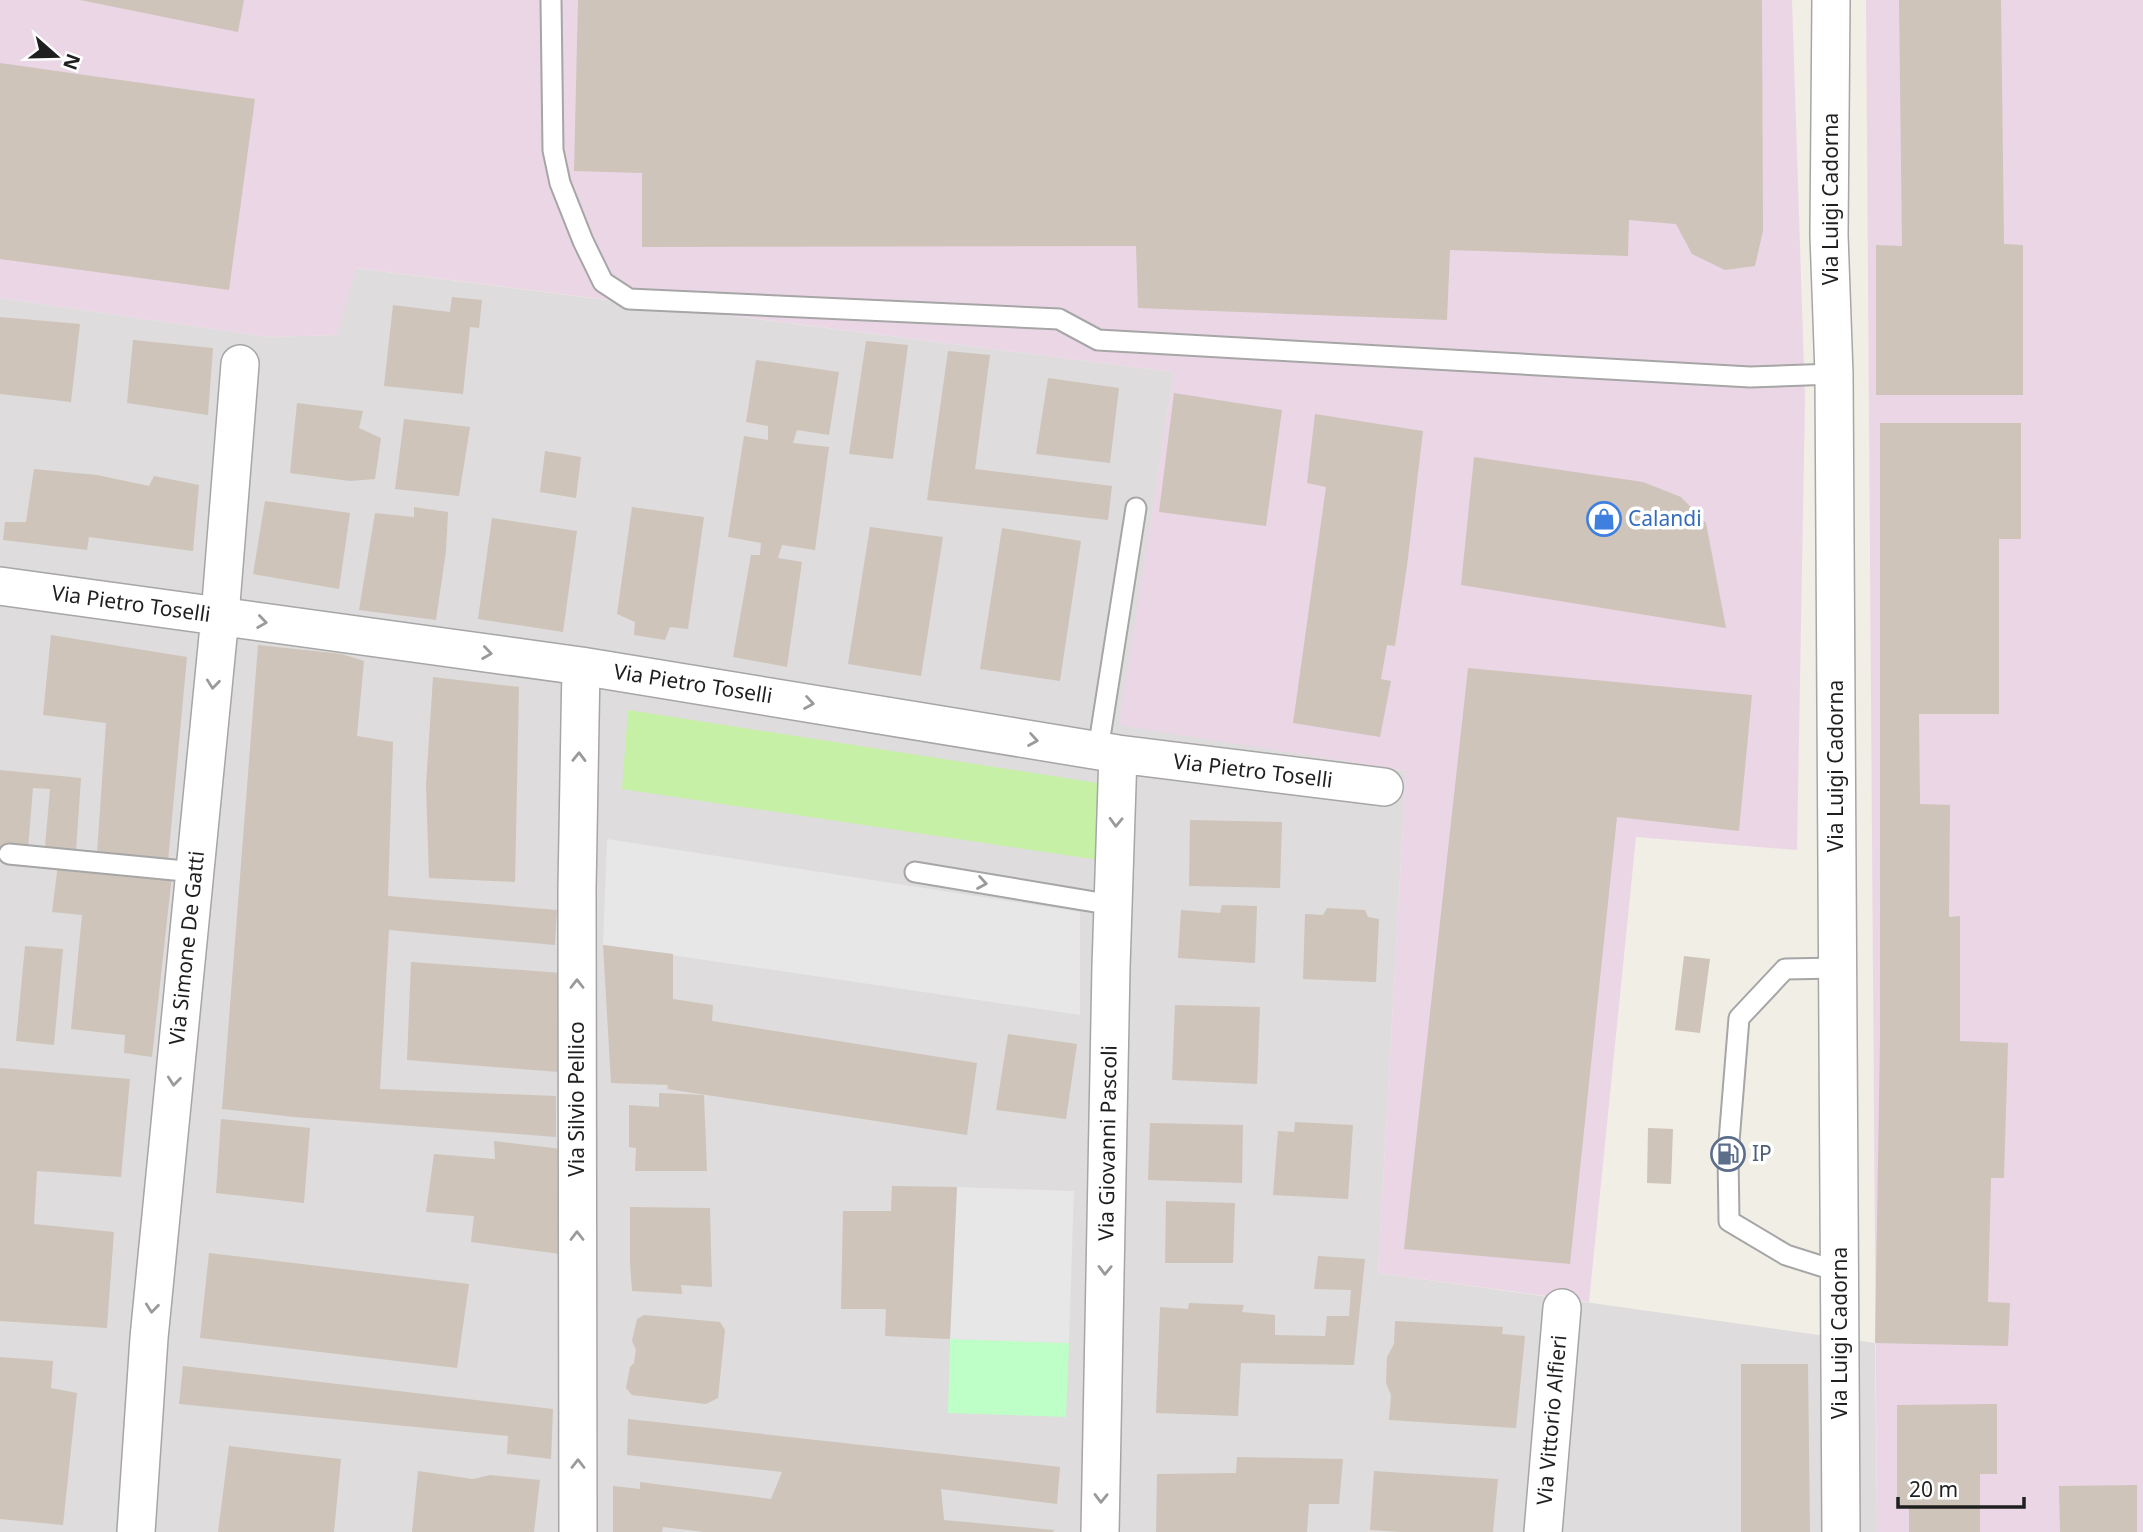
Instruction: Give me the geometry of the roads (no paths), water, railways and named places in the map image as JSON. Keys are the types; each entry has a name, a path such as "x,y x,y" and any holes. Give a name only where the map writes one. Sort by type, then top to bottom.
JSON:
{"street":[{"name":"Via Luigi Cadorna","path":"1831,0 1829,235 1834,374 1841,1532"},
{"name":"Via Simone De Gatti","path":"136,1532 149,1338 220,616 240,364"},
{"name":"Via Pietro Toselli","path":"0,586 581,666 1108,752 1384,787"},
{"name":"Via Silvio Pellico","path":"578,1532 577,889 581,666"},
{"name":"Via Giovanni Pascoli","path":"1100,1532 1113,905 1108,752"},
{"name":"Via Vittorio Alfieri","path":"1543,1532 1562,1308"}],"lane":[{"path":"551,0 553,150 560,183 603,282 629,299 1059,319 1098,340 1112,341 1750,377 1834,374"},
{"path":"1108,752 1136,508"},
{"path":"9,853 195,872"},
{"path":"915,872 1113,905"},
{"path":"1837,968 1786,969 1739,1018 1728,1154 1729,1221 1786,1255 1840,1272"}],"place":[{"name":"Calandi","path":"1604,519"},
{"name":"IP","path":"1728,1154"}]}
